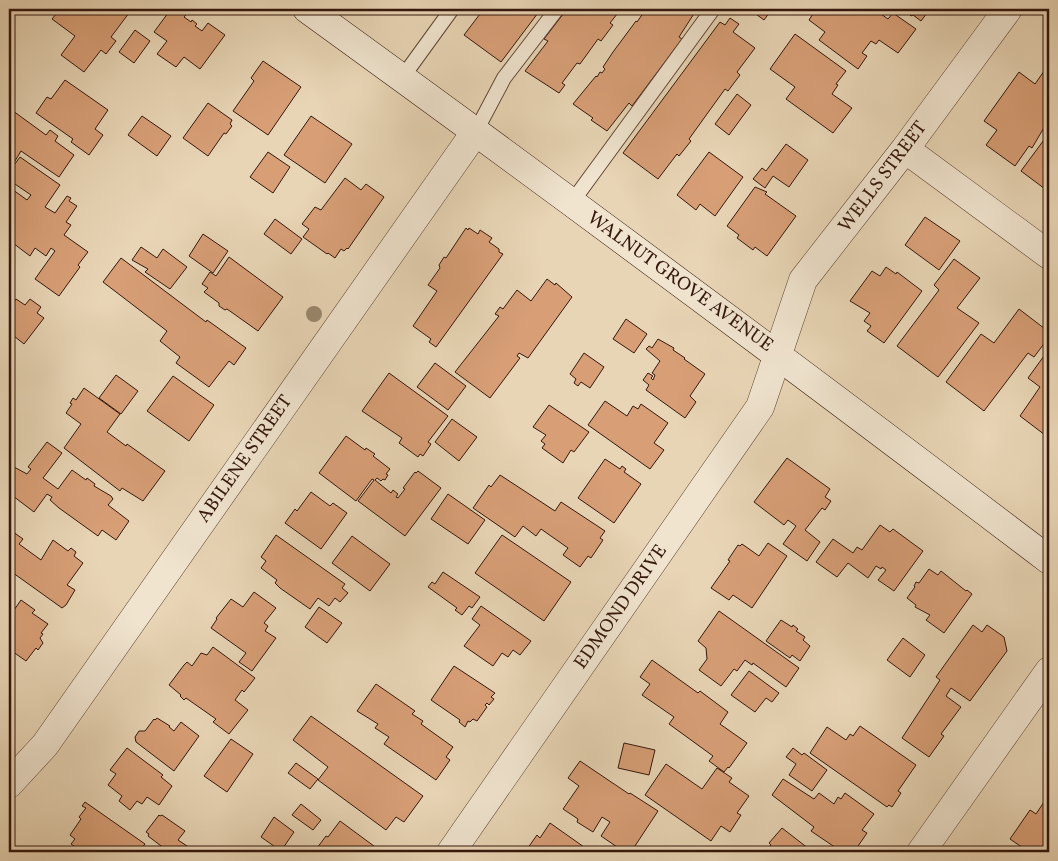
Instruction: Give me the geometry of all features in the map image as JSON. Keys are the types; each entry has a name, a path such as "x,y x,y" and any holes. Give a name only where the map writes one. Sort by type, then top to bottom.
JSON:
{"street":[{"name":"WALNUT GROVE AVENUE","path":"307,9 476,131 777,354 1049,560"},
{"name":"WELLS STREET","path":"777,354 803,280 906,149 1008,9"},
{"name":"ABILENE STREET","path":"9,784 45,745 476,131"},
{"path":"906,149 1049,256"},
{"name":"EDMOND DRIVE","path":"451,852 760,408 777,354"},
{"path":"921,852 1049,671"}],"lane":[{"path":"402,78 452,9"},
{"path":"476,131 504,78 557,9"},
{"path":"572,202 712,9"}],"building":[{"path":"60,9 132,9 111,37 116,41 106,54 101,50 84,72 61,55 75,36 52,19"},
{"path":"171,9 189,9 184,17 197,24 195,26 202,31 208,23 225,35 200,69 184,57 176,67 157,54 167,41 154,32"},
{"path":"481,9 541,9 501,62 464,35 483,10"},
{"path":"567,9 621,9 610,23 613,25 601,41 598,39 580,64 577,63 562,83 565,85 559,93 525,71 548,41 544,39"},
{"path":"646,9 697,9 679,37 682,39 632,106 629,103 607,131 573,104 596,76 600,72 602,73 605,69 603,67 613,52"},
{"path":"749,9 772,9 764,20"},
{"path":"816,9 874,9 888,19 893,13 916,29 898,53 879,40 876,44 871,41 862,53 867,56 858,69 819,40 825,32 809,20"},
{"path":"904,9 930,9 921,21 913,15 911,16"},
{"path":"730,18 739,24 733,32 755,48 737,72 740,75 728,91 725,89 689,139 691,141 679,156 677,154 658,179 623,153 720,22 725,25"},
{"path":"135,30 150,41 134,63 119,52"},
{"path":"795,34 846,71 836,84 838,85 832,94 852,108 833,133 786,99 795,87 770,69"},
{"path":"263,61 301,87 268,135 233,111 254,81 251,78"},
{"path":"1049,64 1049,119 1032,148 1029,146 1015,166 986,145 997,130 984,121 1019,72 1035,84"},
{"path":"65,80 108,110 95,129 103,135 89,155 71,142 73,139 36,113 47,97 51,99"},
{"path":"737,94 751,105 729,135 715,124"},
{"path":"208,103 232,120 230,124 232,126 226,134 224,133 208,156 183,138"},
{"path":"9,108 46,135 50,130 58,136 55,141 74,155 59,177 21,151 12,166 9,164"},
{"path":"142,116 171,136 157,156 128,135"},
{"path":"311,116 352,144 325,183 284,155"},
{"path":"1049,133 1049,192 1021,171"},
{"path":"786,144 808,160 789,187 773,176 765,188 753,179 762,168 766,171"},
{"path":"268,152 290,167 273,193 250,177"},
{"path":"709,152 743,177 715,216 700,204 696,210 677,195"},
{"path":"20,157 60,185 45,207 55,213 67,196 71,198 69,201 77,206 66,222 71,225 64,235 88,252 78,265 80,267 59,296 35,279 55,251 51,248 46,256 35,248 30,256 9,240 9,187 27,200 31,195 9,180 9,172"},
{"path":"345,178 361,190 366,184 384,197 348,249 344,251 341,249 335,258 303,237 309,229 302,224 315,207 321,210"},
{"path":"755,187 767,192 765,194 796,216 767,256 755,247 753,250 737,238 739,235 727,226"},
{"path":"925,217 960,241 939,270 905,245"},
{"path":"275,219 302,239 291,254 264,234"},
{"path":"466,228 478,234 480,230 492,238 489,242 503,254 436,347 429,342 431,339 413,326 437,291 428,285 440,268 439,265 444,257 446,258"},
{"path":"203,234 228,251 213,273 189,256"},
{"path":"141,247 157,258 163,249 187,267 170,289 145,272 148,269 132,260"},
{"path":"229,257 283,297 258,331 227,309 225,310 219,306 219,303 204,292 208,288 202,284 210,272 216,276"},
{"path":"121,258 206,322 207,320 246,348 234,365 229,361 209,387 176,363 180,357 160,341 167,331 103,282"},
{"path":"954,259 980,278 957,308 979,323 938,377 897,346 939,290 934,285"},
{"path":"886,267 896,274 897,272 922,291 884,343 867,331 871,326 864,321 870,313 850,301 872,271 880,276"},
{"path":"547,279 555,285 556,283 572,297 528,358 519,353 517,356 520,358 490,398 455,372 499,316 495,314 500,307 503,309 517,290 531,301"},
{"path":"16,299 25,305 30,299 41,307 37,313 44,318 24,344 9,332 9,309"},
{"path":"1019,309 1049,332 1049,337 1034,357 1028,353 984,411 946,382 981,334 994,343"},
{"path":"626,319 647,334 634,353 613,339"},
{"path":"658,339 674,348 673,350 705,374 690,396 696,402 685,418 646,390 649,385 643,380 648,373 653,376 651,378 653,380 655,375 652,373 660,361 646,349 649,346 652,348"},
{"path":"1049,349 1049,438 1020,416 1040,387 1028,378"},
{"path":"584,353 604,367 590,388 581,382 578,386 574,383 576,379 570,374"},
{"path":"435,363 466,386 448,410 417,387"},
{"path":"389,373 448,416 428,442 431,444 423,456 420,454 418,457 399,443 402,438 362,411"},
{"path":"116,375 138,391 121,414 99,398"},
{"path":"173,376 214,405 189,441 147,411"},
{"path":"84,388 120,414 107,432 165,471 143,501 122,488 120,491 64,448 81,424 66,413 72,404 70,403 73,398 76,400"},
{"path":"605,401 627,416 633,406 638,409 641,404 668,423 654,443 664,450 650,469 588,425"},
{"path":"549,405 589,432 574,452 571,450 563,463 542,448 545,444 541,441 546,435 533,427"},
{"path":"452,419 477,437 459,461 435,442"},
{"path":"346,436 365,450 366,448 375,454 373,456 390,469 386,474 388,475 385,480 381,481 377,478 375,480 391,493 393,490 398,494 396,497 398,498 405,489 403,488 415,472 418,471 441,488 405,536 358,501 374,480 372,479 356,501 319,473"},
{"path":"47,442 62,453 43,478 58,489 72,470 86,480 87,478 95,484 94,486 111,496 113,499 108,505 129,521 116,540 102,530 98,536 59,508 50,500 52,497 47,494 34,512 9,493 9,474 14,467 27,474 31,469 28,467"},
{"path":"787,458 830,489 825,497 831,501 825,510 822,508 805,530 820,542 807,561 783,544 796,526 788,520 784,525 754,502"},
{"path":"605,459 620,469 622,466 626,469 624,472 641,484 614,523 578,498"},
{"path":"500,475 555,511 561,502 605,531 600,538 603,540 591,558 588,556 580,567 563,555 568,548 541,529 536,536 523,526 515,537 473,508 489,485 491,487"},
{"path":"311,492 330,506 333,503 347,513 321,549 285,523"},
{"path":"448,494 485,520 468,544 431,519"},
{"path":"880,525 890,532 893,529 923,551 894,591 878,580 886,570 882,567 881,569 876,566 868,578 848,563 837,577 816,562 833,539 853,553 857,547 862,550"},
{"path":"9,529 23,539 19,544 41,560 53,540 68,551 71,548 76,552 74,556 83,563 67,585 75,590 62,608 9,570"},
{"path":"276,535 345,584 342,588 348,593 340,602 335,598 329,606 318,598 310,609 275,583 277,580 261,568 266,561 261,557"},
{"path":"502,535 571,582 544,621 475,573"},
{"path":"352,536 390,564 370,591 332,563"},
{"path":"768,543 787,556 752,608 733,595 729,600 711,588 730,561 728,560 738,545 742,544 759,556"},
{"path":"929,569 938,575 941,571 972,594 944,633 926,620 930,615 915,607 916,605 907,598 915,587 916,582 919,583"},
{"path":"443,572 480,597 472,608 469,606 462,615 455,610 457,608 428,587 432,582 435,584"},
{"path":"254,592 276,608 264,623 268,626 265,631 276,638 252,671 239,662 246,653 211,628 216,618 231,599 243,607"},
{"path":"21,600 35,610 32,613 48,624 41,633 43,634 40,638 43,643 38,650 36,648 26,661 9,649 9,607 14,610"},
{"path":"481,606 531,641 520,655 513,650 508,657 502,653 493,666 464,646 480,625 472,619"},
{"path":"319,607 342,623 327,643 305,627"},
{"path":"719,611 799,668 786,687 753,663 752,665 745,660 737,671 734,669 721,686 699,670 707,659 706,648 698,641"},
{"path":"781,620 798,629 796,631 805,637 803,640 810,646 800,661 792,655 790,658 766,641"},
{"path":"973,625 982,632 987,625 1004,637 1007,651 970,701 951,688 946,696 961,707 941,734 944,736 929,757 902,738 940,680 936,677"},
{"path":"903,638 925,655 910,677 887,660"},
{"path":"213,647 255,678 244,692 242,690 235,700 248,710 229,734 213,722 216,719 186,698 184,700 169,685 187,662 192,666 201,653 207,655"},
{"path":"652,660 698,693 700,691 728,712 720,724 747,743 724,772 709,761 713,756 669,724 674,717 642,695 650,684 640,677"},
{"path":"454,666 495,693 491,697 494,699 489,705 487,703 485,705 487,707 477,721 473,719 470,722 468,721 465,727 459,722 460,720 431,700"},
{"path":"749,671 779,693 772,702 766,698 755,712 731,695"},
{"path":"376,684 415,711 412,714 423,721 421,724 453,747 446,757 450,760 436,780 384,744 389,737 375,728 378,724 357,711"},
{"path":"311,716 423,796 404,822 396,817 386,830 318,780 328,767 293,740"},
{"path":"157,718 170,726 174,731 181,722 199,736 174,771 136,742 135,737 139,731 145,731 154,719"},
{"path":"860,726 916,765 898,791 901,793 892,807 889,805 887,807 810,753 827,727 846,740 850,734 853,736"},
{"path":"231,739 253,754 227,792 204,776"},
{"path":"624,743 655,750 649,775 618,768"},
{"path":"127,748 163,775 161,777 172,786 159,805 147,797 142,804 137,801 130,810 119,801 122,796 108,785 116,774 110,770"},
{"path":"793,748 802,755 804,753 827,770 812,791 789,775 796,764 786,757"},
{"path":"580,761 658,811 631,852 617,852 619,850 617,847 601,836 610,822 602,817 593,832 577,822 578,819 563,809 579,786 568,778"},
{"path":"296,763 318,779 310,789 288,773"},
{"path":"666,764 702,789 717,768 732,778 729,782 749,796 737,813 741,815 730,832 721,826 711,841 645,795"},
{"path":"783,779 814,799 819,793 834,804 838,797 841,799 845,793 874,814 862,830 867,833 854,852 842,852 811,831 814,827 772,795"},
{"path":"85,802 145,844 139,852 83,852 71,844 75,839 70,835 86,808 82,806"},
{"path":"1044,802 1049,805 1049,851 1029,852 1010,839 1030,810 1036,814"},
{"path":"301,804 321,820 313,830 292,815"},
{"path":"159,815 162,815 185,831 178,840 190,848 187,852 169,852 148,836 149,834 146,832"},
{"path":"274,817 294,832 281,851 261,837"},
{"path":"340,821 382,852 311,852 315,847 317,848 326,836 328,837"},
{"path":"550,823 593,852 525,852 537,835 540,838"},
{"path":"782,828 813,852 765,852 771,845 769,843"}]}
